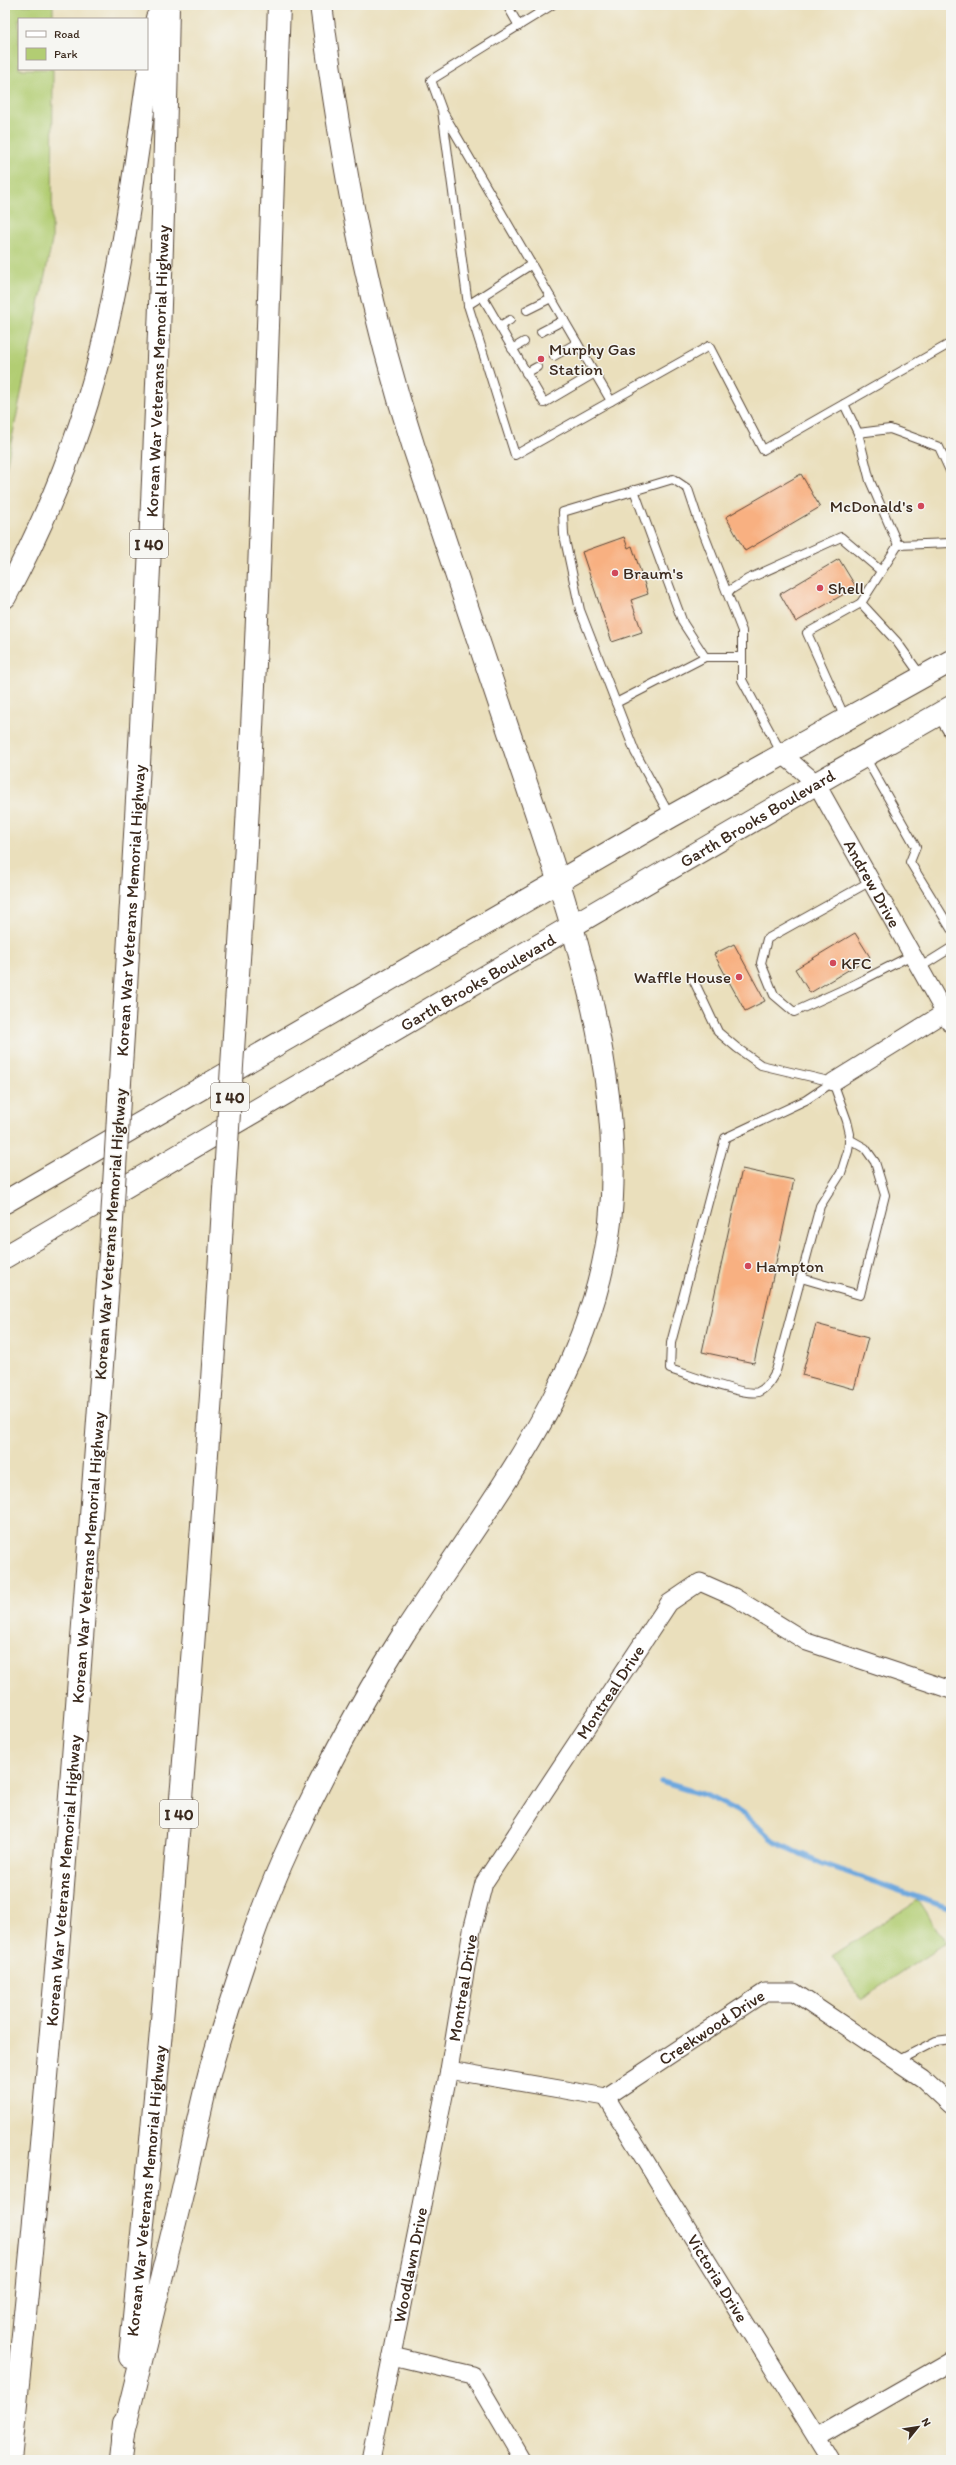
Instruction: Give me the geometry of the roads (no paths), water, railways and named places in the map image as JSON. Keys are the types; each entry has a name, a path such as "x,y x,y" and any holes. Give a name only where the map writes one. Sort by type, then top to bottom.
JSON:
{"main road":[{"path":"5,597 53,500 87,404 105,336 118,272 158,5"},
{"name":"Korean War Veterans Memorial Highway","path":"10,2460 45,2110 78,1704 110,1254 133,887 153,458 166,157 168,5"},
{"name":"Korean War Veterans Memorial Highway","path":"120,2460 147,2194 190,1682 243,911 262,471 279,5"},
{"path":"122,2438 212,2063 257,1928 290,1844 336,1754 399,1641 510,1476 547,1411 578,1350 597,1292 610,1224 612,1151 608,1088 594,1019 560,883 412,443 380,335 358,244 336,124 321,5"},
{"path":"5,1202 560,883 670,817 951,661"},
{"name":"Garth Brooks Boulevard","path":"5,1257 571,928 816,783 865,757 944,711"}],"street":[{"name":"Andrew Drive","path":"782,754 816,783 948,1019"},
{"path":"833,1082 948,1019"},
{"name":"Montreal Drive","path":"449,2070 472,1930 484,1883 669,1603 700,1582 734,1597 807,1642 951,1690"},
{"name":"Creekwood Drive","path":"606,2097 765,1992 794,1992 923,2079 951,2105"},
{"path":"449,2070 606,2097"},
{"name":"Woodlawn Drive","path":"371,2460 449,2070"},
{"name":"Victoria Drive","path":"606,2097 830,2460"},
{"path":"392,2356 473,2375 523,2460"},
{"path":"817,2438 951,2361"}],"lane":[{"path":"507,5 519,26"},
{"path":"552,5 431,80 442,110 610,401"},
{"path":"442,110 468,305 515,455 708,346 763,450 951,343"},
{"path":"468,305 532,264"},
{"path":"482,296 544,403 595,373"},
{"path":"527,310 551,298"},
{"path":"500,326 510,320"},
{"path":"541,332 564,320"},
{"path":"512,348 524,342"},
{"path":"554,356 578,344"},
{"path":"526,372 537,366"},
{"path":"844,404 858,433 870,481 898,545"},
{"path":"858,433 890,429 939,448 951,473"},
{"path":"670,817 635,752 580,610 564,534 563,512 673,479 688,489 742,631 742,680 782,754"},
{"path":"634,490 683,623 705,657"},
{"path":"727,592 748,579 841,537 881,571"},
{"path":"898,545 951,543"},
{"path":"845,720 807,633 861,603 898,545"},
{"path":"861,603 897,642 922,677"},
{"path":"616,703 705,657 742,657"},
{"path":"944,711 951,737"},
{"path":"865,757 916,848 910,862 951,929"},
{"path":"871,881 767,939 760,963 774,995 794,1012 851,986 951,948"},
{"path":"693,980 718,1032 737,1048 761,1065 833,1082"},
{"path":"833,1082 847,1121 849,1140 841,1173 820,1206 776,1371 767,1386 757,1393 743,1392 670,1369 671,1343 725,1138 806,1100 833,1082"},
{"path":"801,1278 860,1295 885,1195 875,1162 865,1148 849,1140"},
{"path":"896,2061 936,2041 951,2039"}],"waterway":[{"path":"662,1782 708,1796 745,1815 776,1843 824,1864 951,1909"}],"place":[{"name":"Murphy Gas Station","path":"541,359"},
{"name":"McDonald's","path":"921,506"},
{"name":"Braum's","path":"615,573"},
{"name":"Shell","path":"820,588"},
{"name":"KFC","path":"833,963"},
{"name":"Waffle House","path":"739,977"},
{"name":"Hampton","path":"748,1266"}]}
